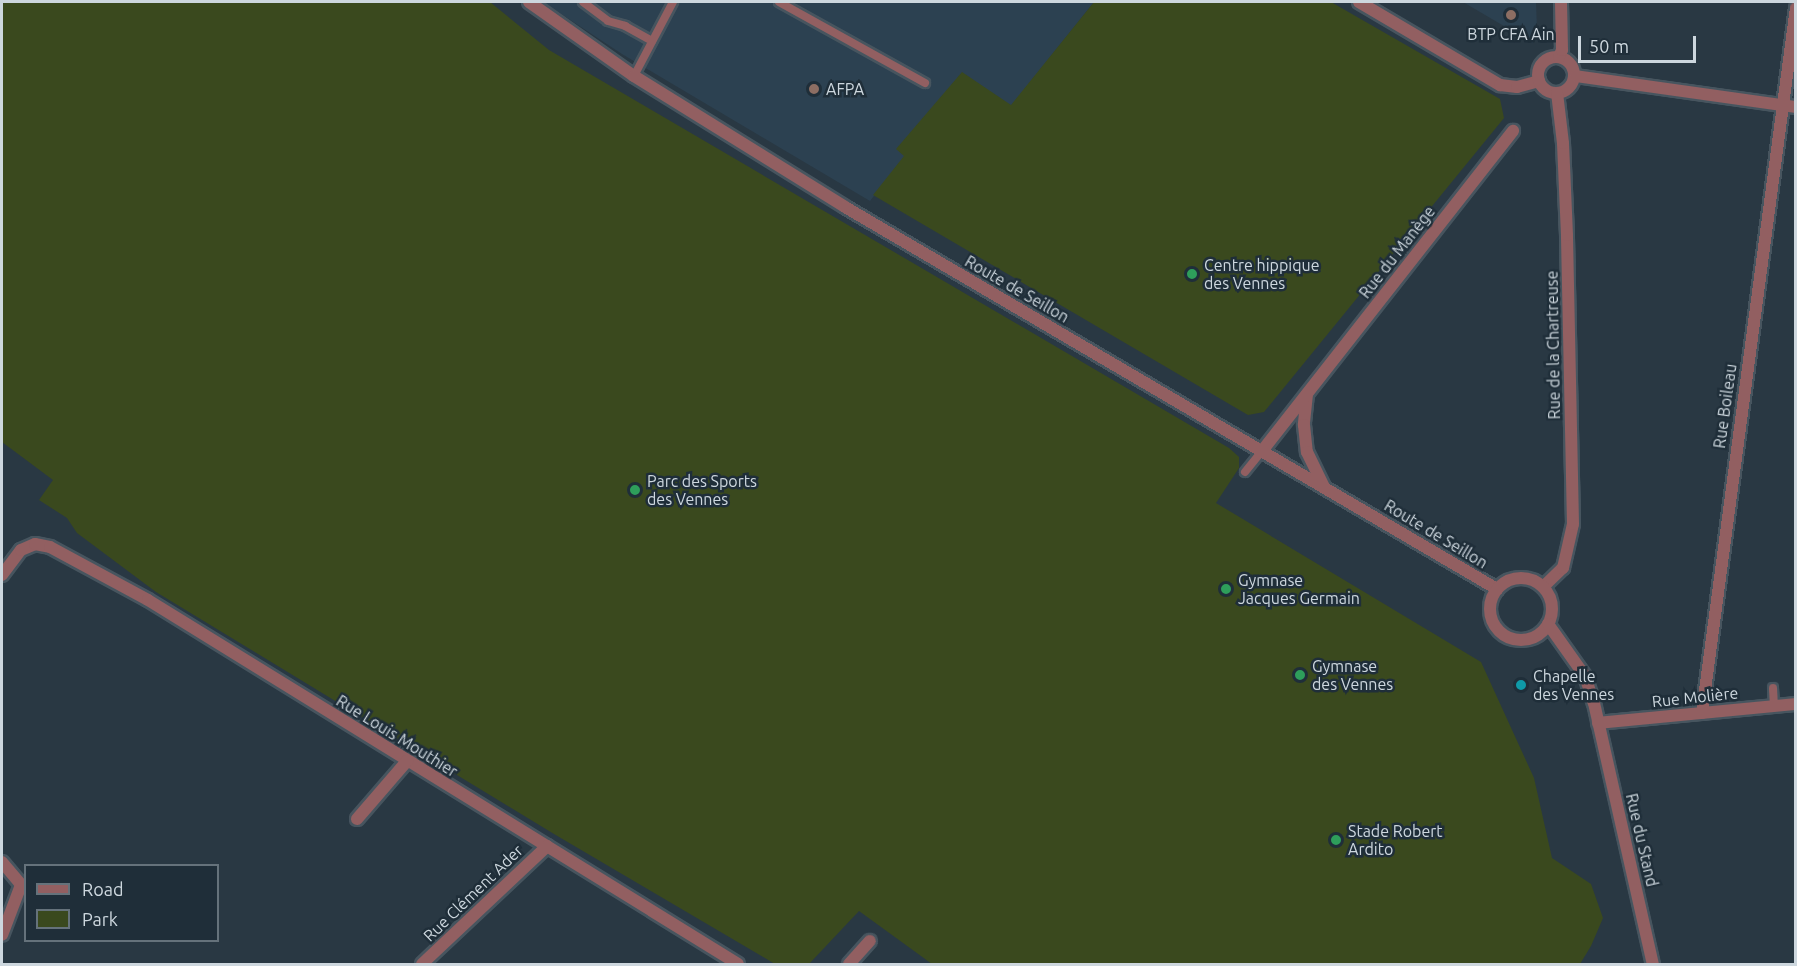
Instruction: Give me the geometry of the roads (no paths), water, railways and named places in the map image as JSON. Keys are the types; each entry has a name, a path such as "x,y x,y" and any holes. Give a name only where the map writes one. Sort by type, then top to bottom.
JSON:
{"street":[{"name":"Route de Seillon","path":"529,2 634,76 845,207 1497,589"},
{"path":"1359,2 1500,85 1517,87 1539,81"},
{"path":"1559,57 1562,50 1561,2"},
{"name":"Rue Boileau","path":"1702,713 1711,665 1796,8"},
{"path":"1559,57 1570,63 1575,76 1571,86 1557,93 1546,90 1539,81 1538,75 1546,59 1559,57"},
{"path":"1575,76 1796,106"},
{"name":"Rue de la Chartreuse","path":"1543,587 1563,568 1573,524 1567,234 1563,143 1557,93"},
{"name":"Rue du Manège","path":"1262,451 1513,131"},
{"path":"1307,393 1304,425 1308,452 1324,487"},
{"name":"Rue Louis Mouthier","path":"2,575 21,549 35,544 50,547 147,600 738,964"},
{"path":"1514,578 1534,581 1543,587 1552,605 1548,624 1533,638 1513,639 1504,634 1491,618 1492,598 1497,589 1514,578"},
{"path":"1548,624 1585,676 1598,723"},
{"name":"Rue Molière","path":"1598,723 1796,704"},
{"name":"Rue du Stand","path":"1598,723 1653,964"},
{"path":"357,819 407,761"},
{"name":"Rue Clément Ader","path":"422,964 546,846"},
{"path":"2,862 21,885 2,935"},
{"path":"849,964 870,941"}],"lane":[{"path":"583,2 608,21 625,26 652,42"},
{"path":"634,76 673,2"},
{"path":"779,2 925,83"},
{"path":"1245,472 1262,451"},
{"path":"1773,688 1774,706"}],"place":[{"name":"BTP CFA Ain","path":"1511,15"},
{"name":"AFPA","path":"814,89"},
{"name":"Centre hippique des Vennes","path":"1192,274"},
{"name":"Parc des Sports des Vennes","path":"635,490"},
{"name":"Gymnase Jacques Germain","path":"1226,589"},
{"name":"Gymnase des Vennes","path":"1300,675"},
{"name":"Chapelle des Vennes","path":"1521,685"},
{"name":"Stade Robert Ardito","path":"1336,840"}]}
